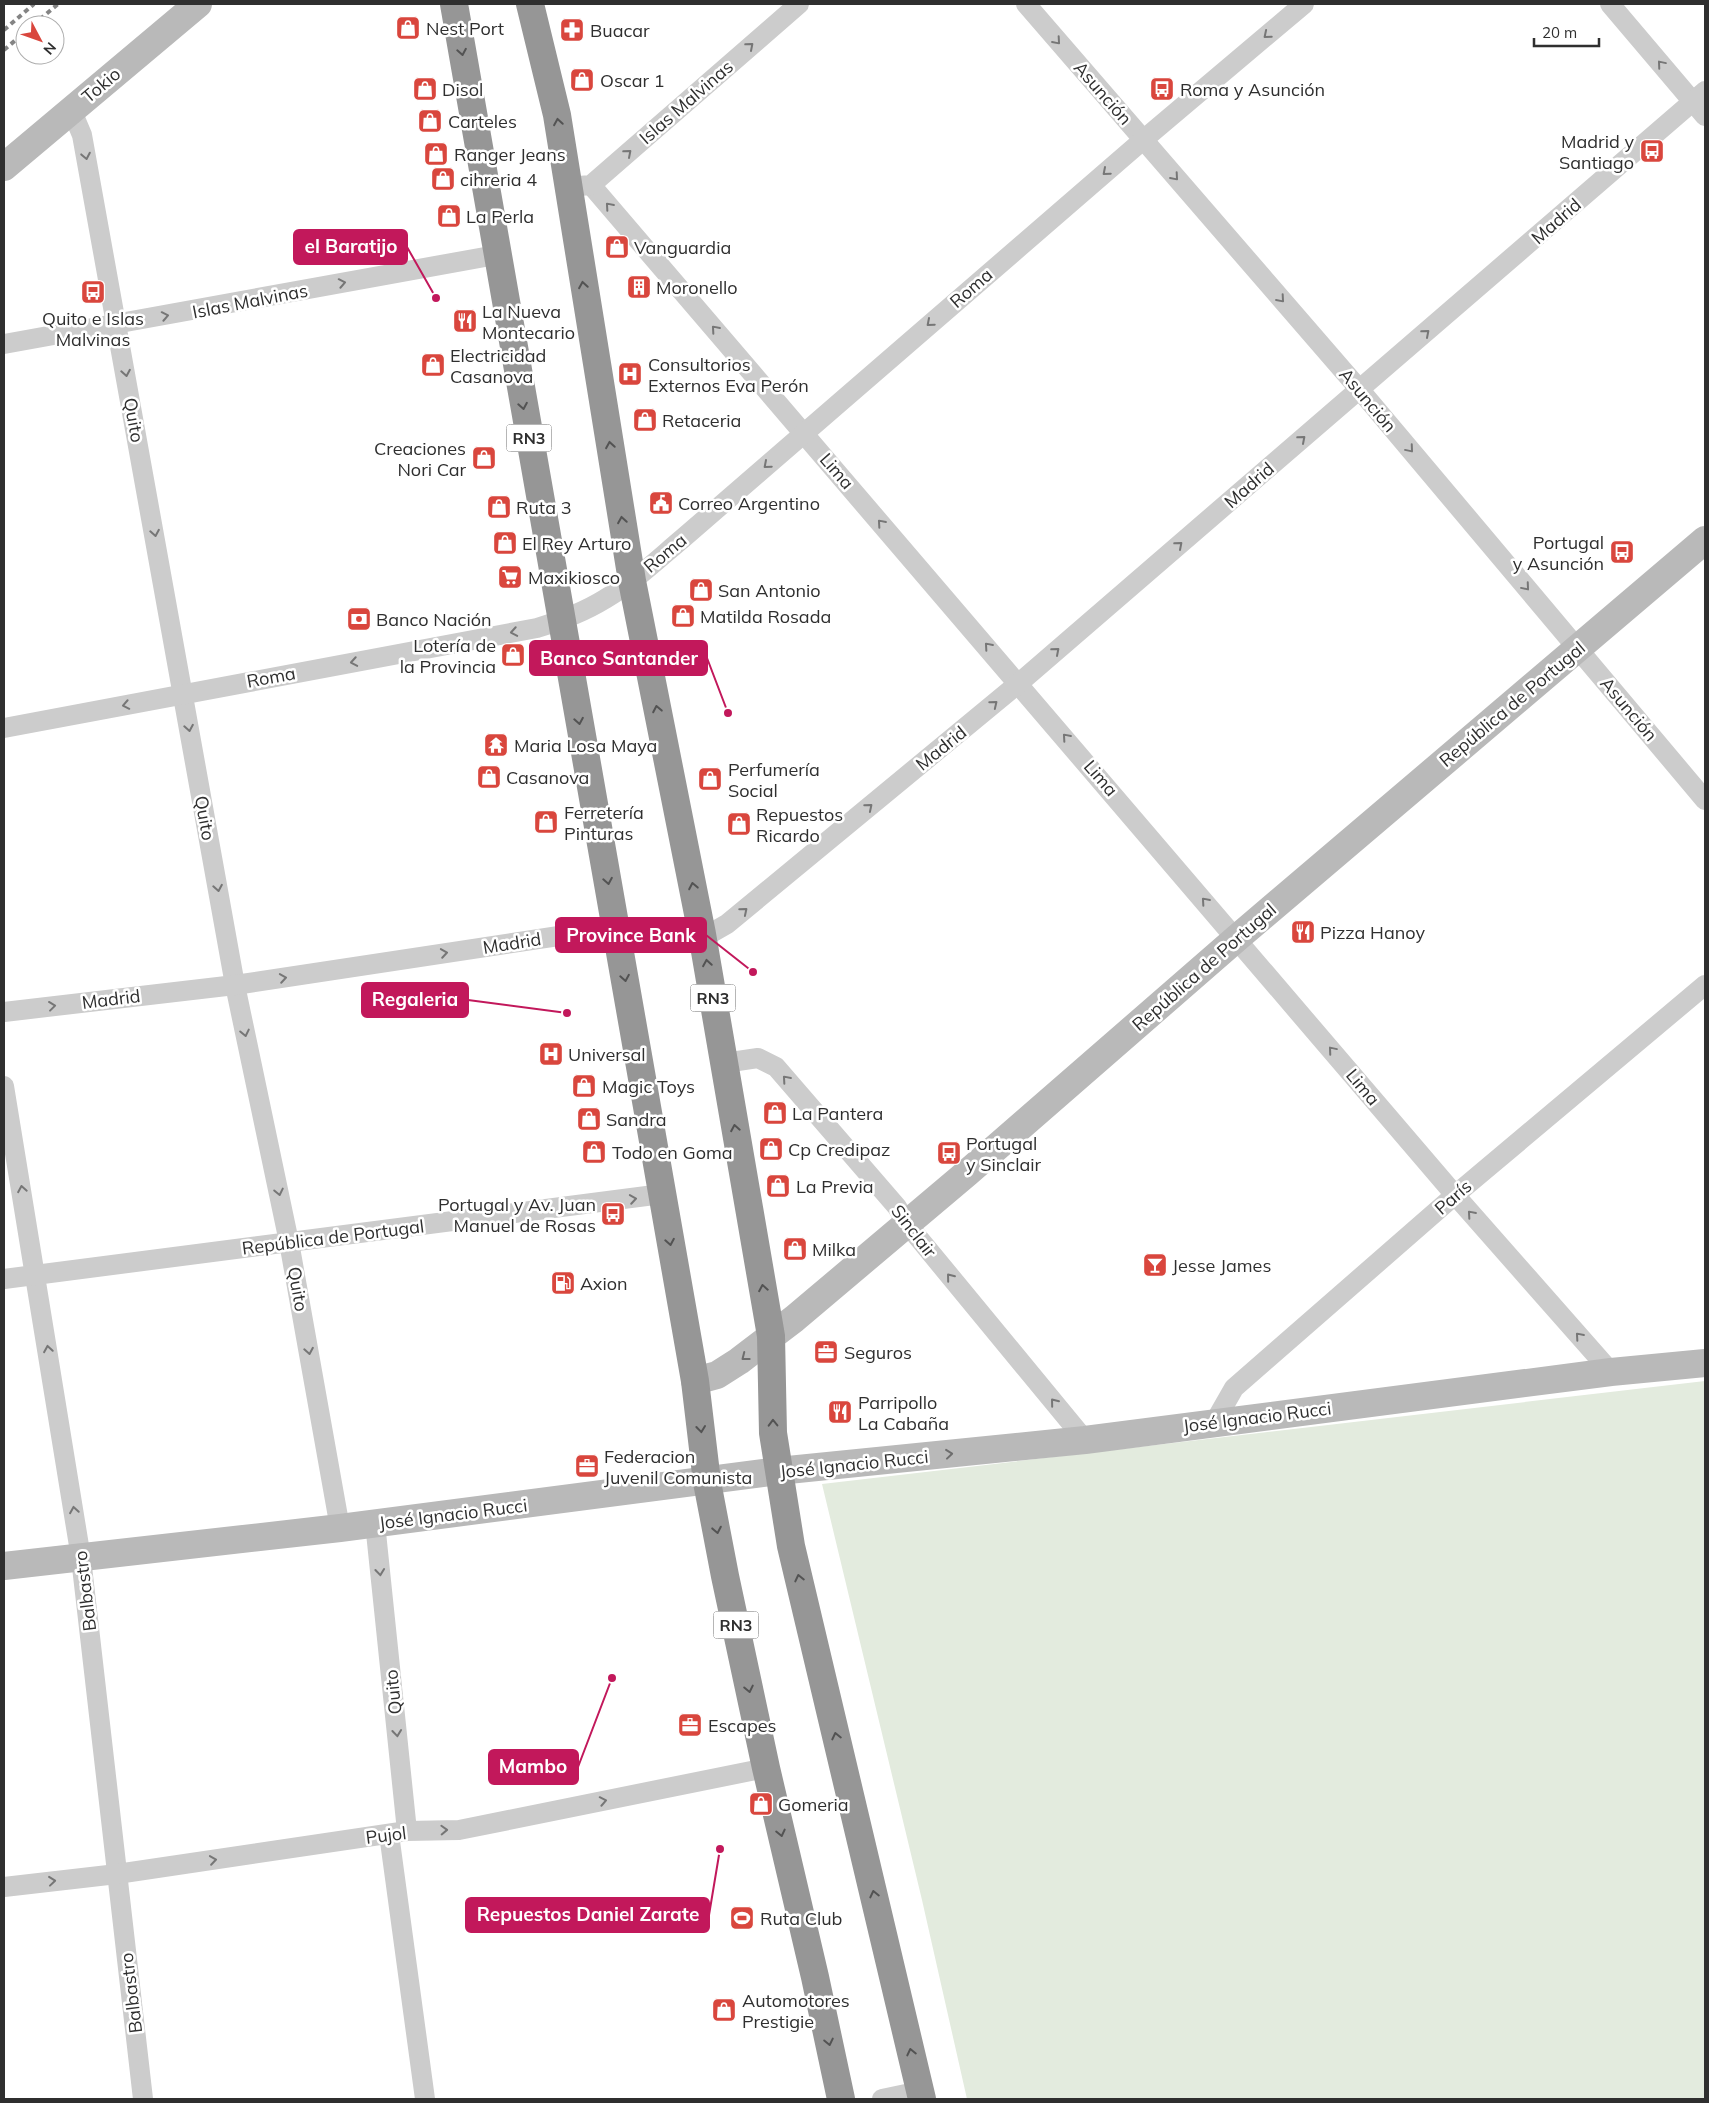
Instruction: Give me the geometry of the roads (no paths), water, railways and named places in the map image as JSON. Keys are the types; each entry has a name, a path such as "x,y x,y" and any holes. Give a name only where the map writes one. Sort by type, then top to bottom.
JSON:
{"highway":[{"name":"RN3","path":"454,4 496,255 695,1381 708,1482 766,1768 816,1977 841,2099"},
{"name":"RN3","path":"530,4 557,115 579,186 632,581 702,934 771,1336 773,1433 791,1546 917,2095"}],"street":[{"name":"Tokio","path":"4,167 198,4"},
{"name":"Islas Malvinas","path":"579,186 799,4"},
{"name":"Asunción","path":"1026,4 1360,390 1705,800"},
{"name":"Roma","path":"4,728 537,628 561,620 604,600 632,581 1143,140 1304,4"},
{"path":"1610,4 1701,103"},
{"name":"Madrid","path":"4,1012 235,985 572,934 616,930 702,934 713,932 727,924 1020,683 1360,390 1701,103"},
{"name":"Quito","path":"71,110 82,135 235,985 289,1242 340,1528"},
{"name":"Lima","path":"579,186 803,433 1020,683 1455,1195 1611,1372"},
{"name":"Islas Malvinas","path":"4,344 496,255"},
{"name":"República de Portugal","path":"695,1381 717,1375 739,1362 907,1224 1237,938 1705,540"},
{"name":"París","path":"1214,1422 1234,1388 1455,1195 1705,984"},
{"name":"Sinclair","path":"724,1063 758,1058 776,1067 897,1207 907,1224 1085,1440"},
{"name":"Balbastro","path":"4,1086 37,1275 81,1558 143,2099"},
{"name":"República de Portugal","path":"4,1279 662,1194"},
{"name":"José Ignacio Rucci","path":"4,1566 340,1528 708,1482 778,1471 1085,1440 1611,1372 1705,1362"},
{"name":"Quito","path":"375,1523 398,1833 425,2099"},
{"name":"Pujol","path":"4,1887 117,1874 398,1833 460,1830 766,1768"},
{"path":"882,2099 917,2095"}],"railway":[{"path":"4,30 34,4"},
{"path":"45,15 58,4"},
{"path":"4,50 15,41"}],"place":[{"name":"Nest Port","path":"408,28"},
{"name":"Buacar","path":"572,30"},
{"name":"Oscar 1","path":"582,80"},
{"name":"Disol","path":"425,89"},
{"name":"Roma y Asunción","path":"1162,89"},
{"name":"Carteles","path":"430,121"},
{"name":"Madrid y Santiago","path":"1652,151"},
{"name":"Ranger Jeans","path":"436,154"},
{"name":"cihreria 4","path":"443,179"},
{"name":"La Perla","path":"449,216"},
{"name":"Vanguardia","path":"617,247"},
{"name":"Moronello","path":"639,287"},
{"name":"Quito e Islas Malvinas","path":"93,292"},
{"name":"el Baratijo","path":"436,298"},
{"name":"La Nueva Montecario","path":"465,321"},
{"name":"Electricidad Casanova","path":"433,365"},
{"name":"Consultorios Externos Eva Perón","path":"630,374"},
{"name":"Retaceria","path":"645,420"},
{"name":"Creaciones Nori Car","path":"484,458"},
{"name":"Correo Argentino","path":"661,503"},
{"name":"Ruta 3","path":"499,507"},
{"name":"El Rey Arturo","path":"505,543"},
{"name":"Portugal y Asunción","path":"1622,552"},
{"name":"Maxikiosco","path":"510,577"},
{"name":"San Antonio","path":"701,590"},
{"name":"Matilda Rosada","path":"683,616"},
{"name":"Banco Nación","path":"359,619"},
{"name":"Lotería de la Provincia","path":"513,655"},
{"name":"Banco Santander","path":"728,713"},
{"name":"Maria Losa Maya","path":"496,745"},
{"name":"Casanova","path":"489,777"},
{"name":"Perfumería Social","path":"710,779"},
{"name":"Ferretería Pinturas","path":"546,822"},
{"name":"Repuestos Ricardo","path":"739,824"},
{"name":"Pizza Hanoy","path":"1303,932"},
{"name":"Province Bank","path":"753,972"},
{"name":"Regaleria","path":"567,1013"},
{"name":"Universal","path":"551,1054"},
{"name":"Magic Toys","path":"584,1086"},
{"name":"La Pantera","path":"775,1113"},
{"name":"Sandra","path":"589,1119"},
{"name":"Cp Credipaz","path":"771,1149"},
{"name":"Todo en Goma","path":"594,1152"},
{"name":"Portugal y Sinclair","path":"949,1153"},
{"name":"La Previa","path":"778,1186"},
{"name":"Portugal y Av. Juan Manuel de Rosas","path":"613,1214"},
{"name":"Milka","path":"795,1249"},
{"name":"Jesse James","path":"1155,1265"},
{"name":"Axion","path":"563,1283"},
{"name":"Seguros","path":"826,1352"},
{"name":"Parripollo La Cabaña","path":"840,1412"},
{"name":"Federacion Juvenil Comunista","path":"587,1466"},
{"name":"Mambo","path":"612,1678"},
{"name":"Escapes","path":"690,1725"},
{"name":"Gomeria","path":"761,1804"},
{"name":"Repuestos Daniel Zarate","path":"720,1849"},
{"name":"Ruta Club","path":"742,1918"},
{"name":"Automotores Prestigie","path":"724,2010"}]}
